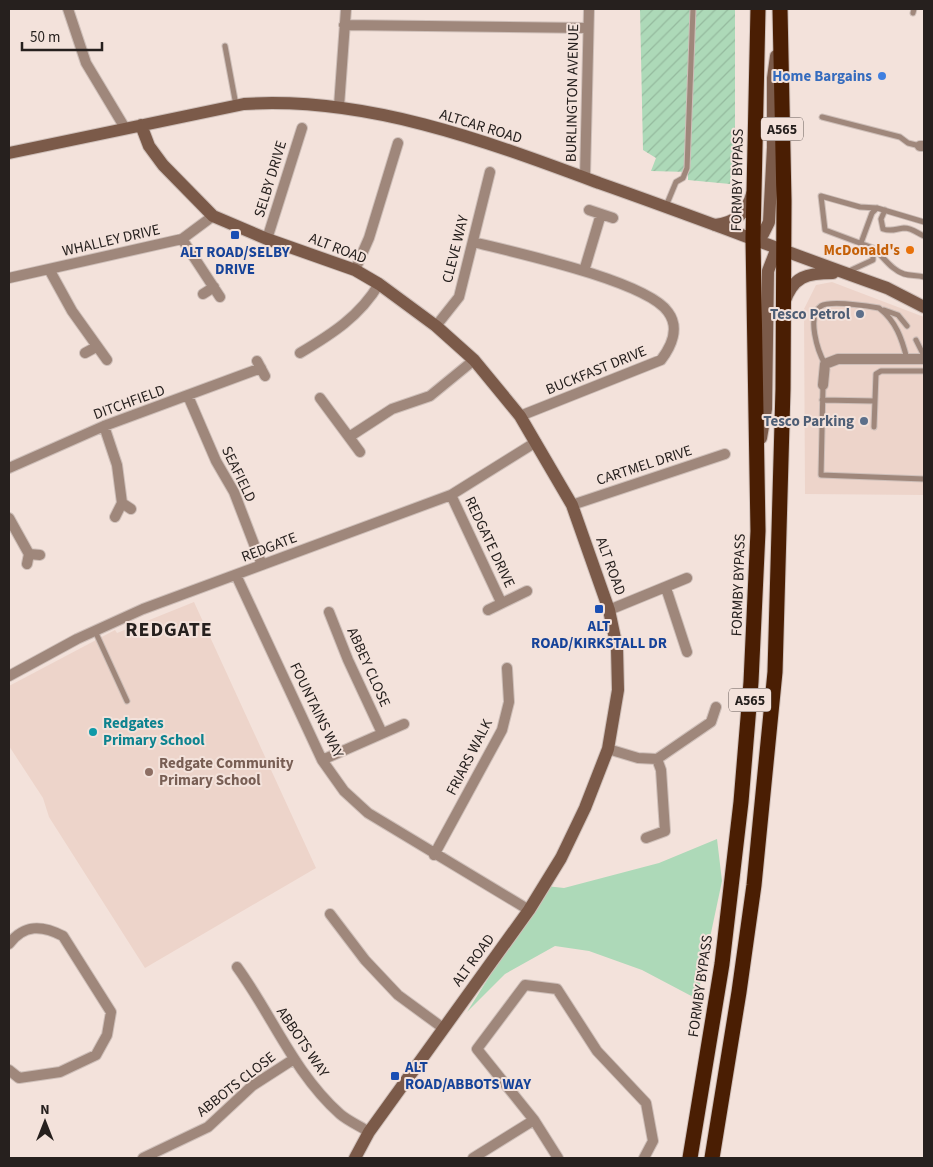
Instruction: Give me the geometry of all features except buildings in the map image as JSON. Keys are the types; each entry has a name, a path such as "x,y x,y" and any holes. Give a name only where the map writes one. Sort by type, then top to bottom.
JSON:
{"highway":[{"name":"FORMBY BYPASS","path":"690,1158 722,964 741,802 755,609 758,452 753,238 758,9"},
{"name":"A565","path":"712,1158 753,895 774,672 783,305 780,9"}],"main road":[{"path":"753,238 763,234 769,222 773,147 773,78 780,34"},
{"name":"ALTCAR ROAD","path":"9,153 236,105 270,102 339,106 412,122 496,146 666,206 887,288 924,307"},
{"name":"ALT ROAD","path":"141,125 149,146 163,165 213,216 267,239 355,270 379,284 436,326 474,360 520,416 572,505 609,610 617,648 618,690 608,749 585,808 561,858 529,910 369,1132 356,1158"},
{"path":"715,225 730,222 740,216 749,204 754,187"},
{"path":"758,452 766,409 768,271 775,253 783,250"},
{"path":"783,305 792,287 804,276 814,273 844,273"}],"street":[{"path":"68,9 86,63 125,128"},
{"path":"339,106 346,9"},
{"name":"BURLINGTON AVENUE","path":"586,178 589,9"},
{"path":"344,25 588,28"},
{"name":"SELBY DRIVE","path":"267,239 302,128"},
{"path":"355,270 369,238 398,143"},
{"name":"CLEVE WAY","path":"436,326 459,297 489,172"},
{"path":"589,210 614,218"},
{"path":"584,271 601,214"},
{"name":"WHALLEY DRIVE","path":"9,278 182,239 213,216"},
{"path":"182,239 220,297"},
{"name":"BUCKFAST DRIVE","path":"473,242 584,271 653,298 669,312 674,327 672,346 661,360 520,416"},
{"path":"50,270 72,311 107,360"},
{"path":"301,353 341,328 369,302 379,284"},
{"path":"203,294 214,287"},
{"path":"85,353 96,347"},
{"path":"823,384 825,364 838,358 907,359 924,357"},
{"path":"349,437 392,409 430,396 474,360"},
{"name":"DITCHFIELD","path":"9,468 104,426 261,368"},
{"name":"SEAFIELD","path":"188,396 216,461 234,492 262,565"},
{"path":"320,398 360,452"},
{"path":"104,426 117,465 126,506 115,517"},
{"name":"REDGATE","path":"9,676 143,608 451,495 536,442"},
{"name":"CARTMEL DRIVE","path":"572,505 725,454"},
{"name":"REDGATE DRIVE","path":"451,495 502,602"},
{"path":"9,518 28,559 40,555"},
{"name":"FOUNTAINS WAY","path":"236,575 322,760 344,791 368,812 434,855 529,910"},
{"path":"609,610 687,578"},
{"path":"666,588 687,652"},
{"name":"REDGATE DRIVE","path":"488,610 527,591"},
{"name":"ABBEY CLOSE","path":"329,612 348,660 382,733"},
{"name":"FRIARS WALK","path":"434,855 502,730 510,702 507,668"},
{"path":"608,749 638,758 657,759 711,722 716,707"},
{"path":"322,760 404,724"},
{"path":"646,838 665,831 661,770 657,759"},
{"path":"330,914 365,960 398,995 443,1028"},
{"path":"9,944 17,934 33,927 52,930 64,936 111,1012 107,1035 96,1055 52,1073 19,1078 9,1070"},
{"name":"ABBOTS WAY","path":"237,967 240,981 312,1083 341,1114 369,1132"},
{"path":"558,1158 534,1120 476,1049 524,985 557,988 597,1052 646,1102 654,1141 644,1158"},
{"name":"ABBOTS CLOSE","path":"143,1158 208,1127 252,1086 294,1059"},
{"path":"473,1158 534,1120"}],"lane":[{"path":"666,206 676,182 683,178 687,168 693,9"},
{"path":"224,46 236,105"},
{"path":"822,117 900,137 908,143 922,146"},
{"path":"872,213 860,207 822,196 825,230 873,248 895,270 906,275 914,274 924,277"},
{"path":"860,207 885,210 924,222"},
{"path":"861,242 872,213 876,208"},
{"path":"885,210 881,219 882,229 891,232 902,228 912,229 924,236"},
{"path":"844,273 873,260 873,248"},
{"path":"825,364 817,349 815,340 815,314 821,306 830,304 879,308 898,315 907,326"},
{"path":"879,308 894,323 903,342 907,359"},
{"path":"916,340 924,357"},
{"path":"874,427 876,374 881,370 924,372"},
{"path":"823,384 820,450 821,475 924,479"},
{"path":"822,400 874,401"},
{"path":"95,631 127,701"}],"shaded area":[{"name":"Tesco Parking","path":"832,282 924,317 924,495 805,494 804,309 816,285"},
{"name":"Redgate Community Primary School","path":"194,602 316,868 145,968 49,817 43,798 9,746 9,686 115,630 117,633"}],"green space":[{"path":"640,9 735,9 735,137 730,184 688,180 688,172 651,171 656,158 643,150"},
{"path":"717,839 722,881 697,999 642,970 589,951 555,946 505,974 467,1012 546,886 564,888 659,863"}],"place":[{"name":"Home Bargains","path":"882,76"},
{"name":"ALT ROAD/SELBY DRIVE","path":"235,235"},
{"name":"McDonald's","path":"910,250"},
{"name":"Tesco Petrol","path":"860,314"},
{"name":"Tesco Parking","path":"864,421"},
{"name":"ALT ROAD/KIRKSTALL DR","path":"599,609"},
{"name":"Redgates Primary School","path":"93,732"},
{"name":"Redgate Community Primary School","path":"149,772"},
{"name":"ALT ROAD/ABBOTS WAY","path":"395,1076"}],"district":[{"name":"REDGATE","path":"169,629"}]}
